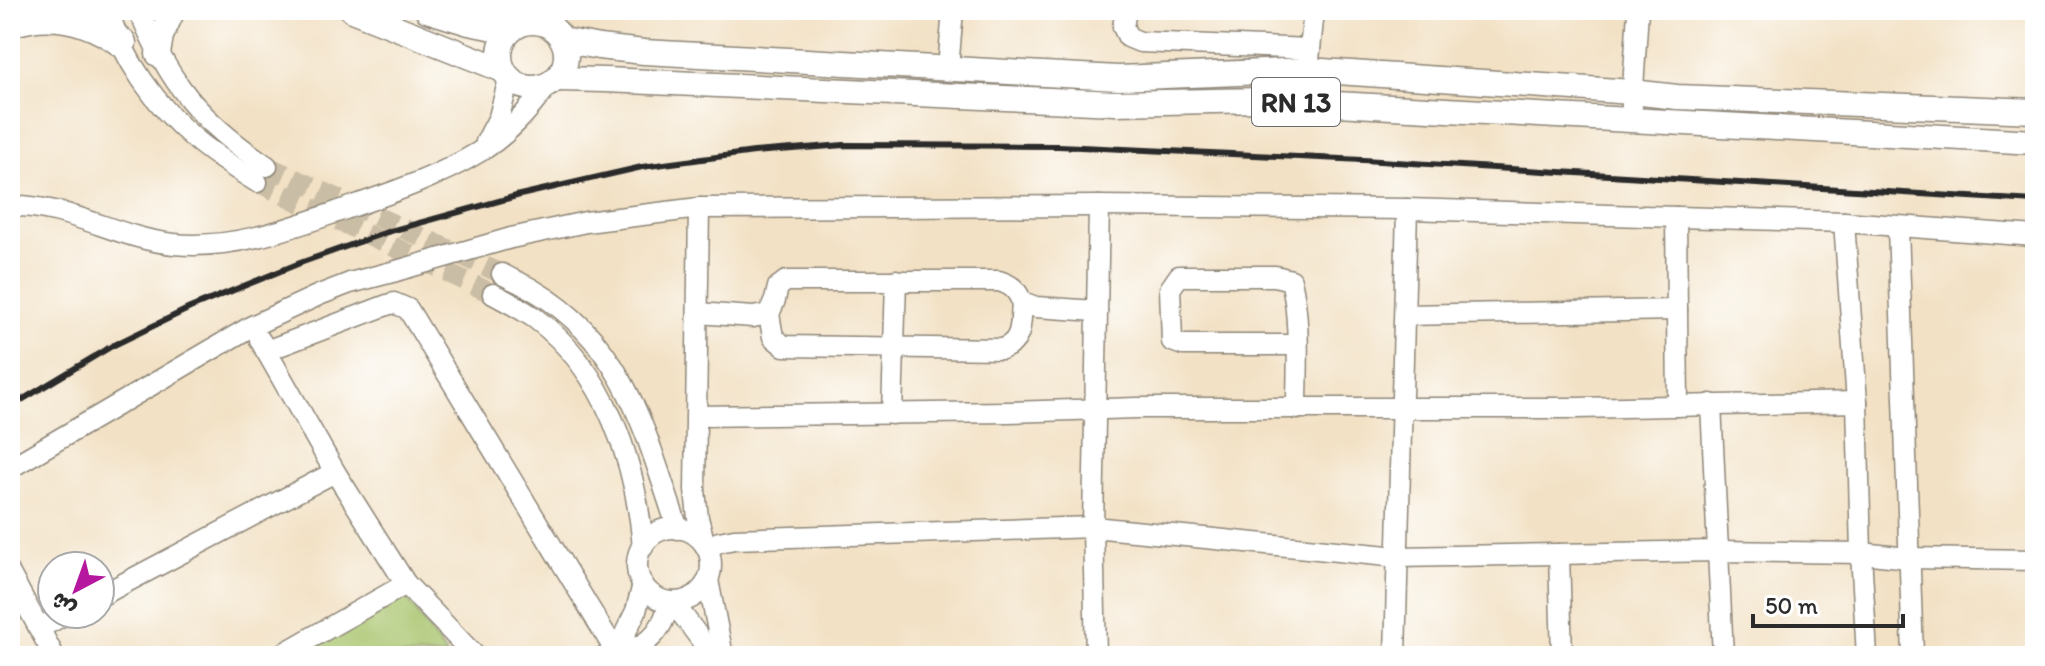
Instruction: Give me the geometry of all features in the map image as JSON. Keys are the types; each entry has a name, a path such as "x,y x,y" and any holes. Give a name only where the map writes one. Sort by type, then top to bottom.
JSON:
{"highway":[{"path":"10,23 51,15 70,18 89,23 122,43"}],"main road":[{"path":"158,54 161,36 173,10"},
{"path":"352,10 506,75 518,85 528,88 538,89 552,82 563,70 566,50 555,27 447,12"},
{"path":"506,75 499,50 513,23"},
{"name":"RN 13","path":"555,27 599,47 644,52 1118,78 1309,60 1677,97 2035,111"},
{"name":"RN 13","path":"552,82 606,80 1115,103 1262,100 2035,142"}],"street":[{"path":"108,10 141,77 165,109 224,162 262,174 204,118 179,87 158,54 139,10"},
{"path":"948,69 953,10"},
{"path":"1126,10 1123,27 1128,37 1140,42 1309,60"},
{"path":"1303,103 1314,10"},
{"path":"1631,120 1638,10"},
{"path":"480,152 499,117 506,75"},
{"path":"10,206 45,208 153,242 197,246 262,237 378,197 480,152 517,121 552,82"},
{"path":"1096,656 1093,527 1099,206"},
{"path":"10,468 252,326 329,291 511,238 623,216 699,208 1099,206 1407,209 1844,222 2035,236"},
{"path":"681,529 693,504 695,490 699,208"},
{"path":"1395,656 1407,209"},
{"path":"1676,217 1678,406"},
{"path":"1844,222 1857,402 1867,656"},
{"path":"1898,227 1913,656"},
{"path":"502,274 536,292 567,314 595,341 617,371 635,405 681,529"},
{"path":"1297,345 1183,345 1172,341 1170,289 1179,276 1275,276 1291,280 1296,301 1297,345 1297,409"},
{"path":"892,414 896,280"},
{"path":"786,281 999,281 1011,285 1022,302 1018,339 1002,349 784,346 773,337 769,314 778,287 786,281"},
{"path":"493,294 537,320 556,337 578,360 595,387 610,416 628,465 638,506 643,547"},
{"path":"1022,302 1036,307 1097,311"},
{"path":"266,351 387,305 401,305 408,309 611,654"},
{"path":"1405,315 1677,310"},
{"path":"698,313 753,317 769,314"},
{"path":"252,326 335,472 406,584 475,656"},
{"path":"697,416 1857,402"},
{"path":"1711,404 1723,656"},
{"path":"116,588 335,472"},
{"path":"695,490 698,518 710,558 708,580 694,597 671,602 649,592 643,584 638,572 638,559 649,538 658,532 681,529 692,533 706,547"},
{"path":"706,547 734,539 1093,527 1398,557 1718,551 2035,560"},
{"path":"1559,554 1562,656"},
{"path":"10,574 36,622"},
{"path":"708,580 723,656"},
{"path":"280,656 406,584"},
{"path":"611,654 636,611 643,584"},
{"path":"611,654 636,648 653,637 664,621 671,602"},
{"path":"671,602 713,656"},
{"path":"40,630 54,656"}],"green space":[{"path":"402,591 447,656 293,656"}],"tunnel":[{"path":"267,166 502,274"},
{"path":"257,182 493,294"}],"railway":[{"path":"10,407 112,346 190,308 387,232 520,195 642,167 754,152 844,145 1059,146 1363,160 2035,201"}]}
